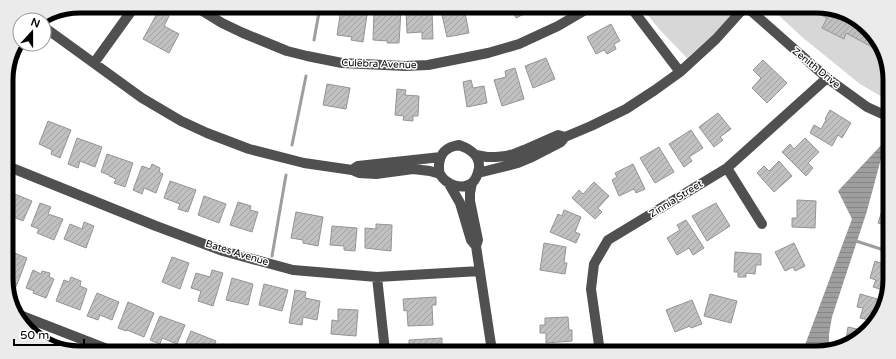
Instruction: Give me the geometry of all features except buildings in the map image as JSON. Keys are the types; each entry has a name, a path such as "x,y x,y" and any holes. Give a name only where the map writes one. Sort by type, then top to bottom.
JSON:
{"street":[{"path":"94,63 130,13"},
{"name":"Culebra Avenue","path":"206,13 243,33 294,52 342,63 405,66 428,65 488,53 519,44 558,26 580,13"},
{"path":"635,13 680,72"},
{"path":"478,173 518,163 530,158 561,142 565,137 626,109 680,72 716,39 740,13"},
{"name":"Zenith Drive","path":"753,13 827,78 867,107 883,114"},
{"path":"52,33 142,98 181,121 249,149 304,163 352,170 359,173 376,174 421,169 440,174 448,182 460,203 471,240 476,246"},
{"name":"Zinnia Street","path":"599,346 591,289 594,264 608,240 726,168 827,78"},
{"path":"440,174 439,169 441,157 444,152 453,146 459,145 476,155 496,157 510,155 558,135 565,137"},
{"path":"476,155 479,166 478,173 472,183 470,201 478,240 476,246 491,346"},
{"path":"352,170 358,166 441,157"},
{"name":"Bates Avenue","path":"13,168 156,226 224,251 293,270 377,277 480,271"},
{"path":"726,168 762,224"},
{"path":"448,182 455,186 461,187 472,183"},
{"path":"377,277 384,346"},
{"path":"25,317 99,346"}],"shaded area":[{"path":"646,13 733,13 713,35 687,58 659,29"},
{"path":"776,13 829,14 853,24 872,43 878,54 881,62 883,97 860,84 802,37"},
{"path":"883,143 883,151 867,211 832,317 829,345 805,346 852,219 838,191"}],"waterway":[{"path":"314,40 319,13"},
{"path":"292,145 306,76"},
{"path":"272,256 286,175"},
{"path":"856,241 883,250"}]}
